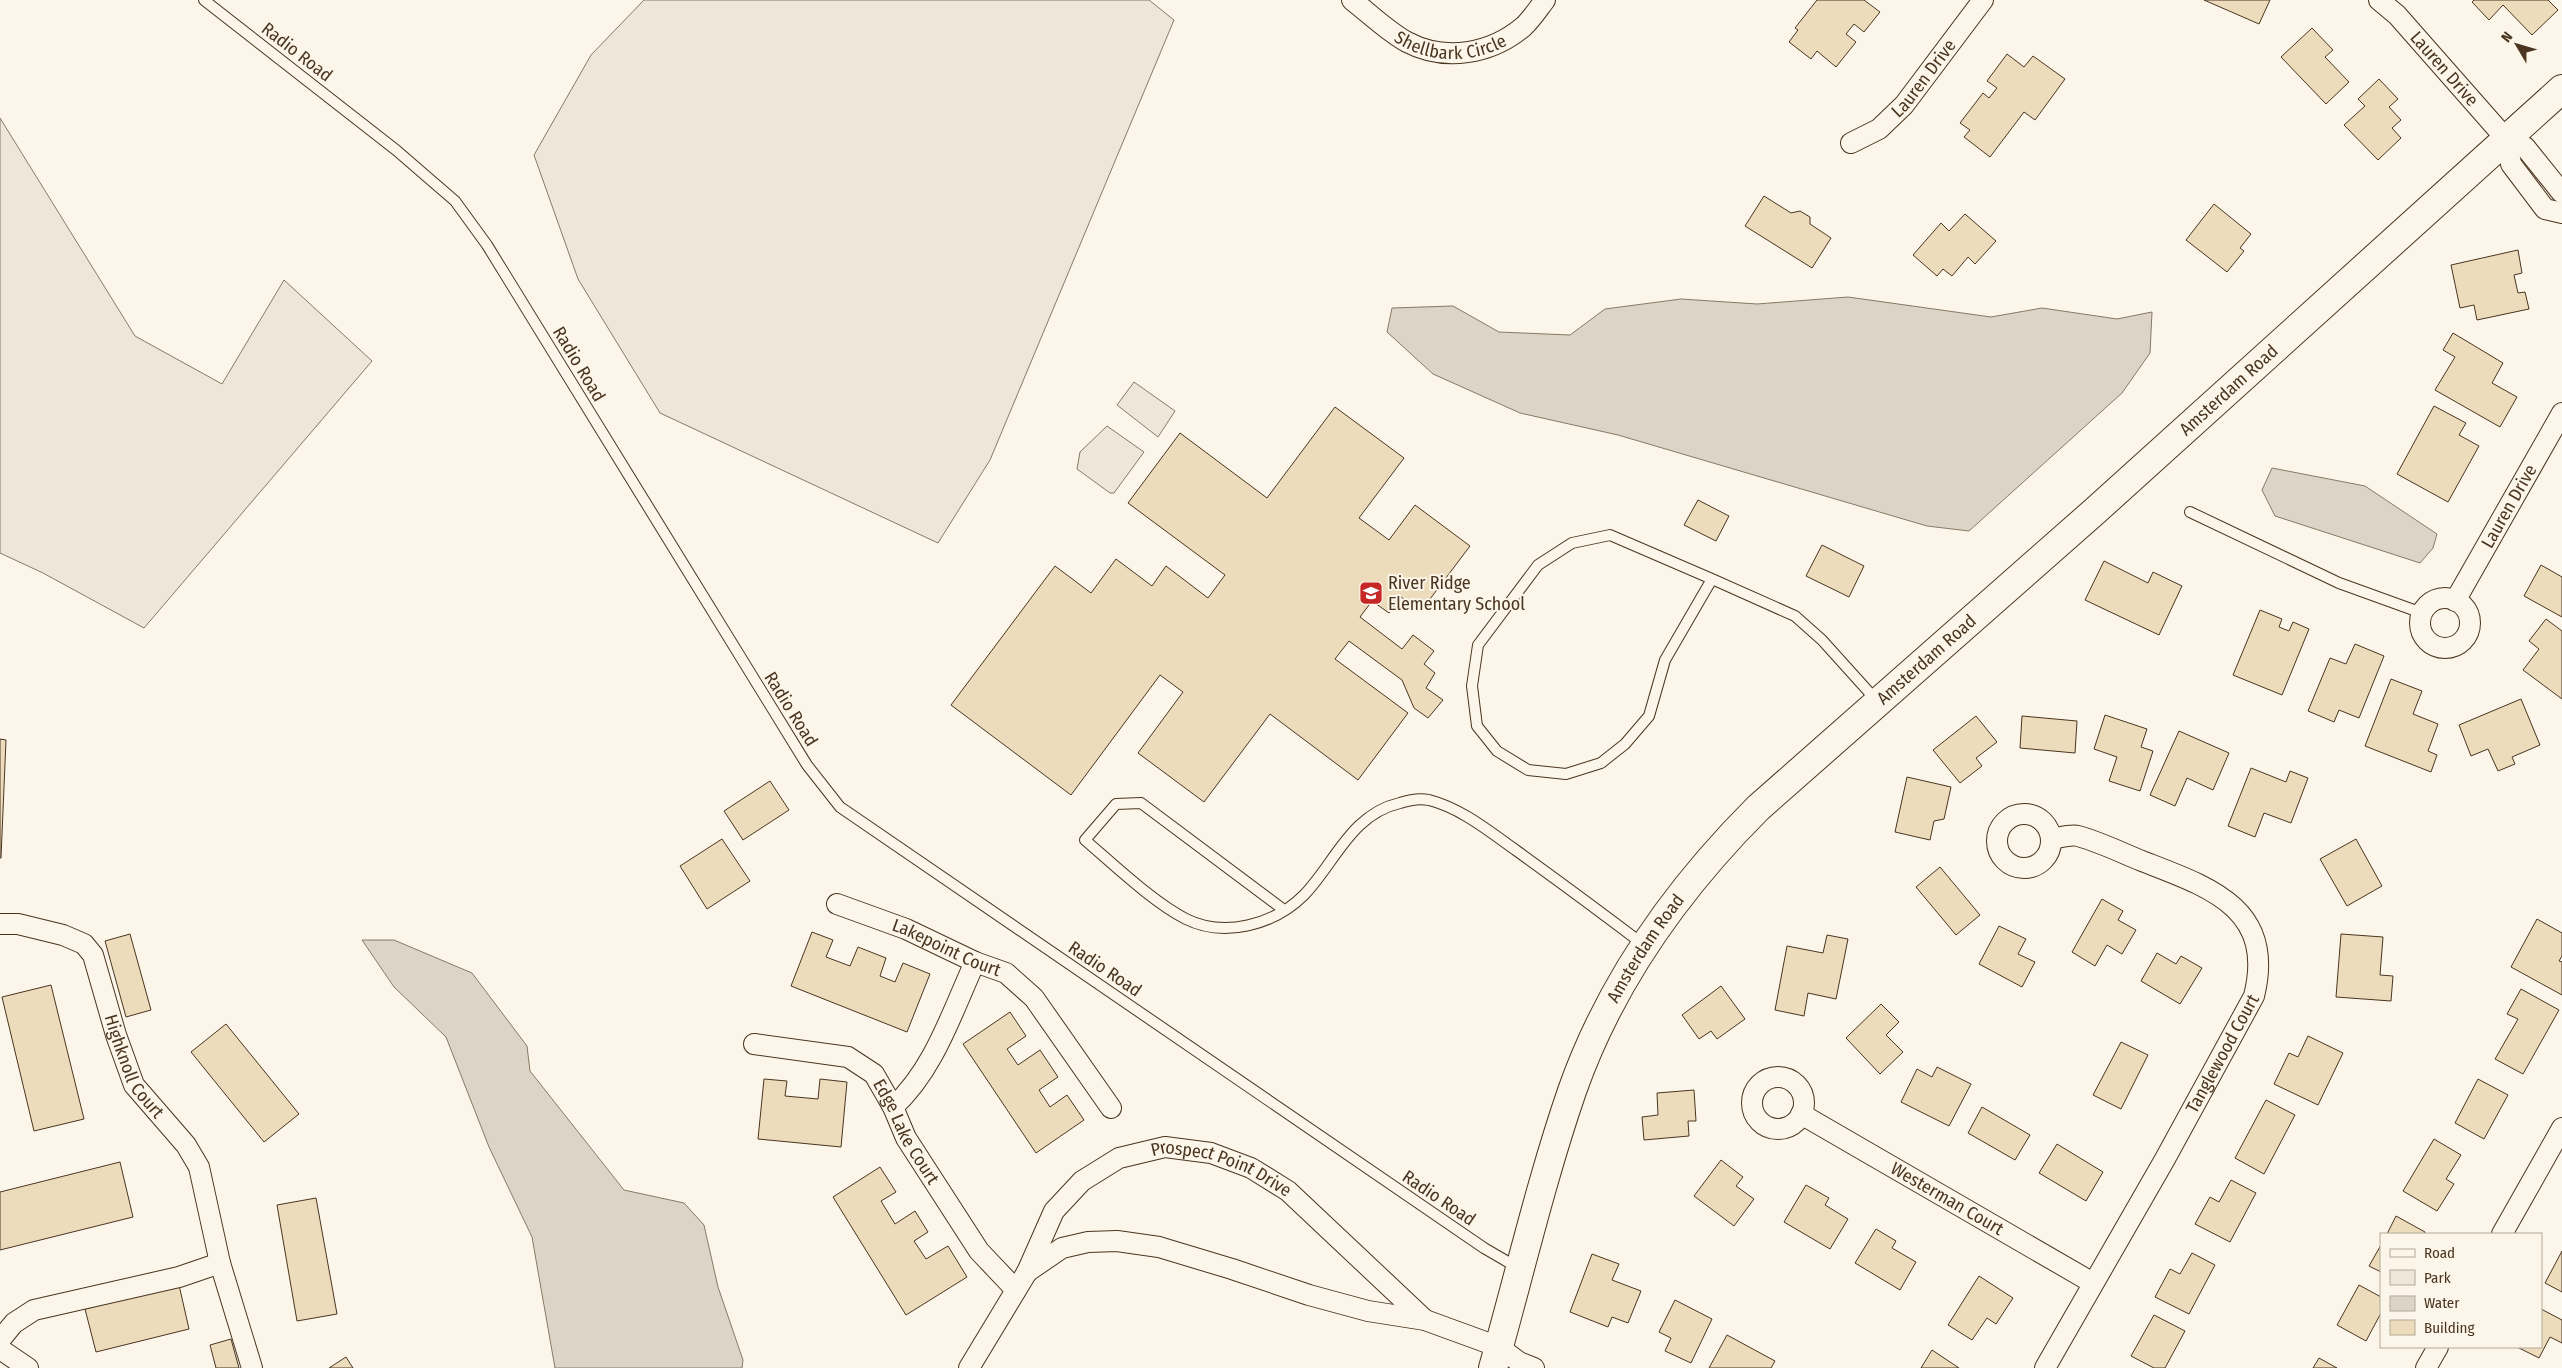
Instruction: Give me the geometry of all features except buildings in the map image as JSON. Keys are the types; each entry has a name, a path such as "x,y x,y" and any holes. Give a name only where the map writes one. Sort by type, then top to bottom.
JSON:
{"main road":[{"name":"Amsterdam Road","path":"1496,1357 1572,1090 1617,992 1645,946 1686,886 1718,847 1758,808 2096,511 2562,89"}],"street":[{"name":"Shellbark Circle","path":"1352,0 1408,42 1447,54 1468,53 1508,38 1524,26 1545,0"},
{"name":"Lauren Drive","path":"1851,143 1878,129 1904,105 1983,0"},
{"name":"Lauren Drive","path":"2378,0 2397,15 2506,140 2525,147 2562,193"},
{"name":"Lauren Drive","path":"2506,140 2511,164 2545,209 2562,213"},
{"name":"Lauren Drive","path":"2455,601 2562,413"},
{"path":"2448,598 2455,601 2467,612 2469,628 2466,636 2453,646 2445,648 2429,643 2420,630 2422,613 2432,602 2448,598"},
{"name":"Tanglewood Court","path":"2045,1368 2165,1159 2254,996 2258,966 2253,935 2247,923 2233,905 2205,885 2076,836 2052,839"},
{"name":"Lakepoint Court","path":"837,904 906,929 975,962 1006,973 1034,998 1111,1108"},
{"name":"Highknoll Court","path":"0,924 18,924 63,935 84,944 93,955 116,1035 134,1085 186,1145 199,1167 220,1263 252,1368"},
{"path":"893,1107 910,1092 923,1075 975,962"},
{"name":"Edge Lake Court","path":"754,1044 848,1057 874,1074 893,1107 906,1138 979,1251 1016,1290"},
{"name":"Westerman Court","path":"1801,1114 2093,1283"},
{"path":"2503,1233 2562,1128"},
{"name":"Prospect Point Drive","path":"969,1368 1027,1272 1054,1211 1082,1180 1119,1158 1165,1147 1211,1153 1251,1168 1288,1191 1425,1320 1496,1357 1519,1362 1534,1368"},
{"name":"Prospect Point Drive","path":"1027,1272 1062,1248 1088,1242 1118,1241 1159,1247 1309,1295 1368,1311 1425,1320"},
{"path":"0,1340 14,1323 34,1310 179,1277 220,1263"},
{"path":"2426,1368 2437,1348"},
{"path":"0,1349 28,1368"}],"lane":[{"name":"Radio Road","path":"204,0 396,150 455,202 487,244 806,766 840,807 1484,1248 1508,1262 1521,1264"},
{"path":"2190,512 2339,583 2422,613"},
{"path":"1712,579 1665,660 1649,716 1625,744 1600,763 1566,774 1528,770 1496,751 1476,726 1472,686 1478,645 1538,565 1572,543 1610,535 1712,579 1795,616 1822,640 1878,702"},
{"path":"1284,910 1141,803 1116,804 1084,840 1168,908 1199,924 1224,928 1243,928 1284,910 1304,895 1351,833 1374,814 1402,802 1428,800 1458,812 1486,829 1583,898 1645,946"}],"green space":[{"path":"644,0 1149,0 1174,20 990,460 938,543 660,413 578,279 534,155 591,55"},
{"path":"0,118 135,336 222,384 284,280 372,361 144,628 43,573 0,553"},
{"path":"1134,382 1175,411 1158,437 1117,405"},
{"path":"1107,426 1144,452 1114,493 1110,493 1077,469 1080,452"}],"water":[{"path":"1848,297 1991,317 2042,308 2117,319 2152,312 2150,353 2122,393 1969,531 1927,526 1618,435 1520,413 1433,374 1387,332 1392,308 1453,306 1499,332 1570,335 1605,309 1681,299 1757,304"},
{"path":"2272,468 2365,486 2437,534 2433,548 2420,563 2275,516 2262,490"},
{"path":"362,940 394,940 472,973 527,1046 530,1071 624,1190 684,1203 704,1225 718,1287 743,1360 742,1368 555,1368 532,1237 489,1147 446,1037 394,987"}],"place":[{"name":"River Ridge Elementary School","path":"1371,593"}]}
